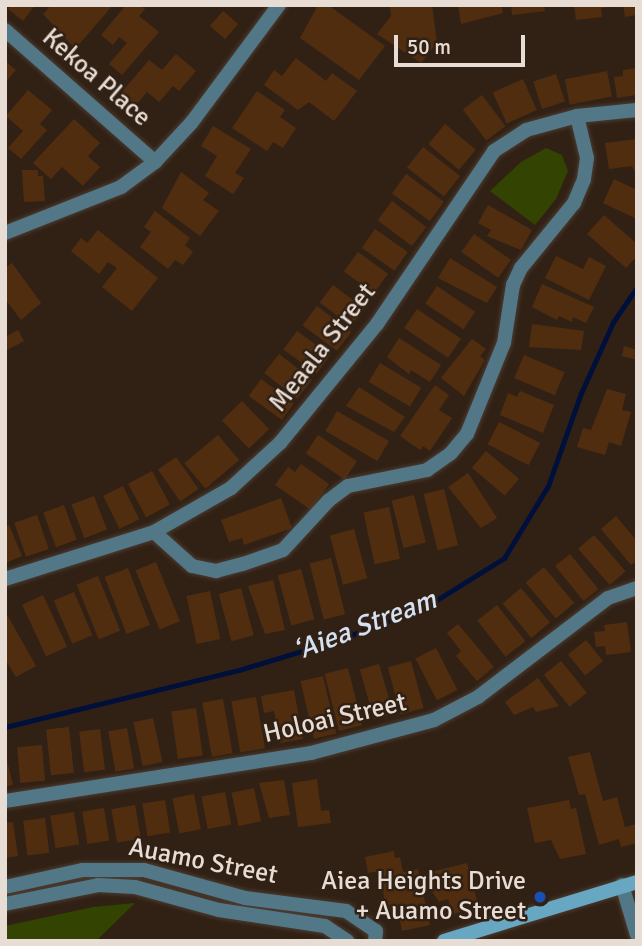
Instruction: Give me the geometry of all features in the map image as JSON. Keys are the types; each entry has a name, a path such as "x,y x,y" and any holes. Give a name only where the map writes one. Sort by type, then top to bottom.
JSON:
{"street":[{"path":"5,233 121,187 155,162 192,122 279,5"},
{"name":"Kekoa Place","path":"5,30 155,162"},
{"name":"Meaala Street","path":"5,579 154,532 231,488 280,443 377,324 494,151 526,130 577,117 637,110"},
{"path":"154,532 192,566 216,570 243,564 282,550 328,501 348,486 427,470 451,453 467,434 505,343 513,285 520,268 573,203 584,179 587,158 577,117"},
{"name":"Holoai Street","path":"5,801 311,753 434,720 478,697 608,598 637,588"},
{"name":"Auamo Street","path":"5,887 83,870 144,870 245,898 346,911 376,931 375,941"},
{"path":"444,941 630,884 637,934"},
{"name":"Auamo Street","path":"5,904 98,885 135,887 219,910 325,926 347,941"}],"green space":[{"path":"546,148 562,155 568,171 556,199 535,225 490,191 521,162"},
{"path":"135,903 96,941 5,941 5,926 93,907"}],"building":[{"path":"11,5 35,5 23,21 8,9"},
{"path":"51,5 113,5 75,49 43,14"},
{"path":"126,5 140,5 145,9 139,16 159,32 122,75 109,64 127,43 119,37 113,45 101,35"},
{"path":"318,5 328,5 385,46 359,80 300,38"},
{"path":"390,5 432,5 437,43 421,63 377,34 391,16"},
{"path":"458,5 501,5 503,13 461,24"},
{"path":"511,5 544,5 545,11 512,15"},
{"path":"574,5 610,7 601,8 602,17 576,20"},
{"path":"623,5 637,5 637,15 625,17"},
{"path":"223,11 238,24 225,39 210,26"},
{"path":"176,54 196,71 179,91 173,86 159,102 147,92 136,105 121,93 149,60 162,70"},
{"path":"296,58 326,81 332,73 357,91 334,121 309,102 298,110 264,85 274,70 282,76"},
{"path":"5,61 16,70 5,83"},
{"path":"637,68 637,95 617,98 614,77 623,76 623,70"},
{"path":"607,71 612,97 570,105 565,79"},
{"path":"556,74 565,102 542,109 533,81"},
{"path":"523,79 537,110 507,123 493,92"},
{"path":"28,90 52,110 40,124 47,130 21,159 8,148 23,131 6,116"},
{"path":"257,91 285,110 280,117 296,128 283,148 273,142 267,151 232,128"},
{"path":"482,95 505,126 486,141 463,109"},
{"path":"74,119 100,143 88,156 100,167 83,186 62,167 51,179 33,163"},
{"path":"445,124 476,150 459,170 428,144"},
{"path":"213,126 251,149 235,173 244,178 233,194 205,176 217,156 201,146"},
{"path":"637,139 637,176 632,166 609,169 605,143"},
{"path":"423,147 460,176 444,196 407,167"},
{"path":"22,170 38,170 38,176 43,176 45,201 24,202"},
{"path":"181,172 209,193 203,200 219,211 200,236 162,208"},
{"path":"406,174 444,202 430,221 392,193"},
{"path":"614,179 637,190 637,219 603,203"},
{"path":"392,201 426,227 412,246 378,220"},
{"path":"488,205 532,230 521,250 487,236 491,230 478,223"},
{"path":"155,211 190,238 185,245 193,252 183,265 175,260 168,269 140,247 151,232 144,227"},
{"path":"604,215 637,244 637,256 626,268 587,234"},
{"path":"375,229 408,252 395,271 362,248"},
{"path":"98,230 158,278 132,311 102,287 117,268 108,262 99,274 71,251 81,238 87,243"},
{"path":"474,234 511,260 498,278 461,252"},
{"path":"358,252 388,274 374,293 344,271"},
{"path":"556,256 583,269 589,257 606,266 589,300 545,278"},
{"path":"450,258 497,287 487,303 438,278"},
{"path":"12,263 41,303 21,320 5,299 5,268"},
{"path":"542,284 594,307 586,323 573,317 572,322 559,316 557,320 532,307"},
{"path":"333,285 364,308 351,326 320,303"},
{"path":"437,286 475,312 463,329 425,303"},
{"path":"317,306 351,332 337,351 303,325"},
{"path":"417,309 461,339 448,358 404,328"},
{"path":"532,324 584,331 581,350 529,347"},
{"path":"18,330 24,341 5,351 5,337"},
{"path":"297,331 330,355 317,374 283,350"},
{"path":"399,338 441,365 430,382 411,370 409,374 387,357"},
{"path":"472,339 486,349 480,356 485,360 464,396 441,378"},
{"path":"624,346 637,350 637,360 622,356"},
{"path":"279,354 312,380 297,399 264,373"},
{"path":"524,355 565,372 555,395 514,378"},
{"path":"380,363 421,388 410,407 369,382"},
{"path":"261,379 294,403 282,420 249,396"},
{"path":"435,385 449,395 439,410 452,418 430,451 423,446 420,450 400,436"},
{"path":"359,387 405,417 394,432 346,406"},
{"path":"607,389 626,394 622,410 631,412 621,446 609,442 605,455 577,447 583,428 591,430"},
{"path":"520,391 554,405 543,433 500,415 508,393 517,397"},
{"path":"242,401 269,429 249,449 222,420"},
{"path":"337,411 389,441 377,461 326,431"},
{"path":"499,422 540,443 529,465 488,444"},
{"path":"218,435 239,460 206,489 184,463"},
{"path":"318,435 357,461 345,480 306,453"},
{"path":"486,451 519,479 505,495 472,468"},
{"path":"176,457 198,489 180,502 158,470"},
{"path":"301,464 329,484 311,510 275,485 288,467 295,472"},
{"path":"152,471 170,505 146,517 128,484"},
{"path":"468,473 497,518 481,528 448,487"},
{"path":"123,486 139,519 119,529 103,496"},
{"path":"444,489 458,545 438,550 424,494"},
{"path":"414,495 426,543 404,548 392,501"},
{"path":"94,496 107,530 84,538 72,505"},
{"path":"281,498 292,528 244,545 242,538 229,542 221,520"},
{"path":"64,505 77,540 56,547 43,513"},
{"path":"389,507 400,559 375,564 364,512"},
{"path":"37,515 49,549 26,557 14,523"},
{"path":"616,516 637,541 637,561 631,565 601,529"},
{"path":"9,525 22,556 5,563 5,527"},
{"path":"354,529 367,578 343,585 330,535"},
{"path":"594,535 625,571 610,585 578,549"},
{"path":"570,554 598,589 584,601 555,566"},
{"path":"331,558 345,614 324,620 310,563"},
{"path":"156,562 180,621 160,630 136,570"},
{"path":"544,567 574,603 556,618 526,582"},
{"path":"128,568 150,625 127,634 105,577"},
{"path":"301,569 314,619 291,625 278,575"},
{"path":"98,576 120,631 99,639 77,585"},
{"path":"273,580 285,630 265,634 248,586"},
{"path":"241,588 254,635 231,641 219,594"},
{"path":"521,588 550,622 532,638 503,603"},
{"path":"210,591 220,639 197,644 187,596"},
{"path":"74,592 92,635 72,644 54,601"},
{"path":"43,595 67,647 46,656 22,605"},
{"path":"497,605 525,641 506,657 477,620"},
{"path":"5,611 36,666 16,677 5,659"},
{"path":"627,622 631,652 606,655 605,646 596,647 594,632 605,631 604,625"},
{"path":"458,624 494,667 477,681 456,656 461,651 447,633"},
{"path":"586,640 603,661 585,675 568,654"},
{"path":"436,648 457,690 437,700 416,658"},
{"path":"411,661 424,708 400,715 388,667"},
{"path":"561,661 587,693 570,707 544,675"},
{"path":"379,664 393,714 374,719 360,670"},
{"path":"348,668 362,725 339,731 325,674"},
{"path":"323,676 336,733 314,739 301,681"},
{"path":"538,678 559,706 536,712 533,707 514,715 505,702"},
{"path":"294,690 303,739 280,743 274,711 264,713 261,696"},
{"path":"256,697 265,748 240,753 231,701"},
{"path":"223,699 233,753 212,757 202,703"},
{"path":"196,708 203,756 178,759 171,711"},
{"path":"153,718 162,762 143,766 133,722"},
{"path":"69,727 74,773 51,775 46,729"},
{"path":"127,728 134,768 115,772 108,731"},
{"path":"100,729 105,770 84,772 79,732"},
{"path":"42,745 45,781 20,783 17,747"},
{"path":"5,752 13,785 5,787"},
{"path":"590,752 603,801 617,797 625,827 637,824 637,843 621,847 619,839 599,845 585,794 579,795 568,757"},
{"path":"317,779 321,811 329,810 331,823 298,827 292,783"},
{"path":"284,780 290,815 269,818 259,783"},
{"path":"254,788 261,821 239,826 232,793"},
{"path":"225,792 231,824 208,829 201,797"},
{"path":"194,794 201,829 179,834 172,798"},
{"path":"165,800 170,833 147,836 142,804"},
{"path":"569,800 571,809 576,808 586,854 560,859 551,840 535,843 527,808"},
{"path":"135,805 141,838 117,843 111,809"},
{"path":"104,808 109,841 87,844 82,811"},
{"path":"74,812 79,845 55,848 50,816"},
{"path":"45,818 49,853 27,855 23,821"},
{"path":"13,822 18,856 5,858 5,823"},
{"path":"394,851 395,858 400,857 403,872 418,869 430,925 402,931 398,910 387,912 379,871 368,873 365,857"},
{"path":"467,863 479,908 452,914 448,899 439,902 433,893 427,873"}],"waterway":[{"name":"ʻAiea Stream","path":"5,727 239,670 341,639 427,606 504,558 548,486 581,393 613,322 637,287"}],"place":[{"name":"Aiea Heights Drive + Auamo Street","path":"540,897"}]}
